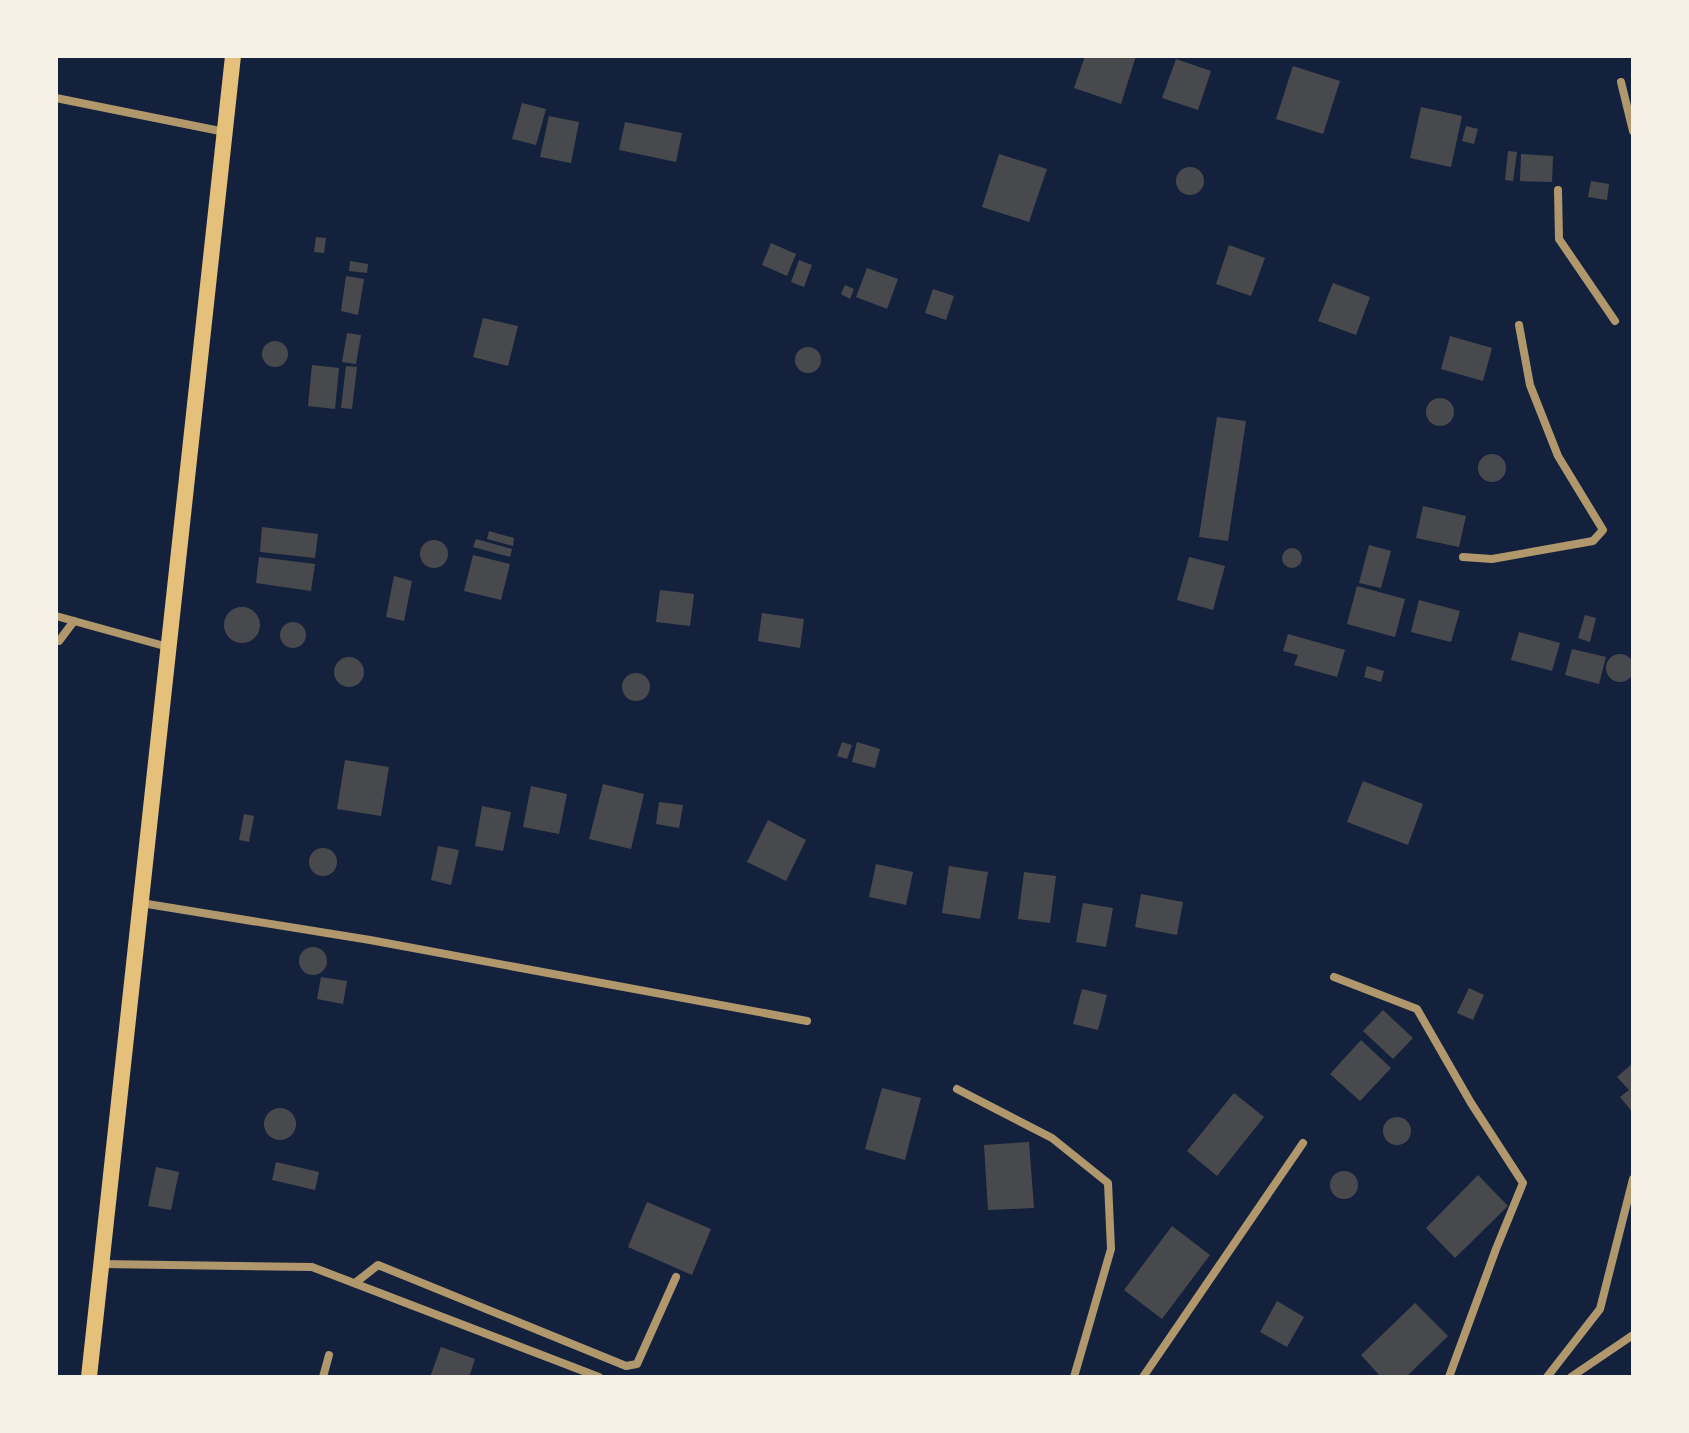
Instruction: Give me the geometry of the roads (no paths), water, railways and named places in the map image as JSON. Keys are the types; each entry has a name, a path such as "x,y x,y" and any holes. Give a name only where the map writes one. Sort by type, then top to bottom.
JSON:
{"main road":[{"path":"89,1377 233,56"}],"street":[{"path":"1621,82 1633,131"},
{"path":"56,98 225,132"},
{"path":"1558,190 1559,239 1615,321"},
{"path":"1463,557 1492,559 1593,541 1603,530 1558,456 1530,385 1519,325"},
{"path":"56,616 169,647"},
{"path":"56,641 74,621"},
{"path":"141,903 370,940 807,1021"},
{"path":"1334,977 1417,1009 1471,1103 1523,1183 1449,1377"},
{"path":"957,1089 1052,1138 1108,1183 1111,1249 1074,1377"},
{"path":"1143,1377 1303,1143"},
{"path":"1547,1377 1600,1309 1633,1179"},
{"path":"101,1264 312,1267 599,1377"},
{"path":"355,1283 378,1265 626,1366 637,1364 676,1277"},
{"path":"1571,1377 1633,1335"},
{"path":"323,1377 329,1355"}]}
